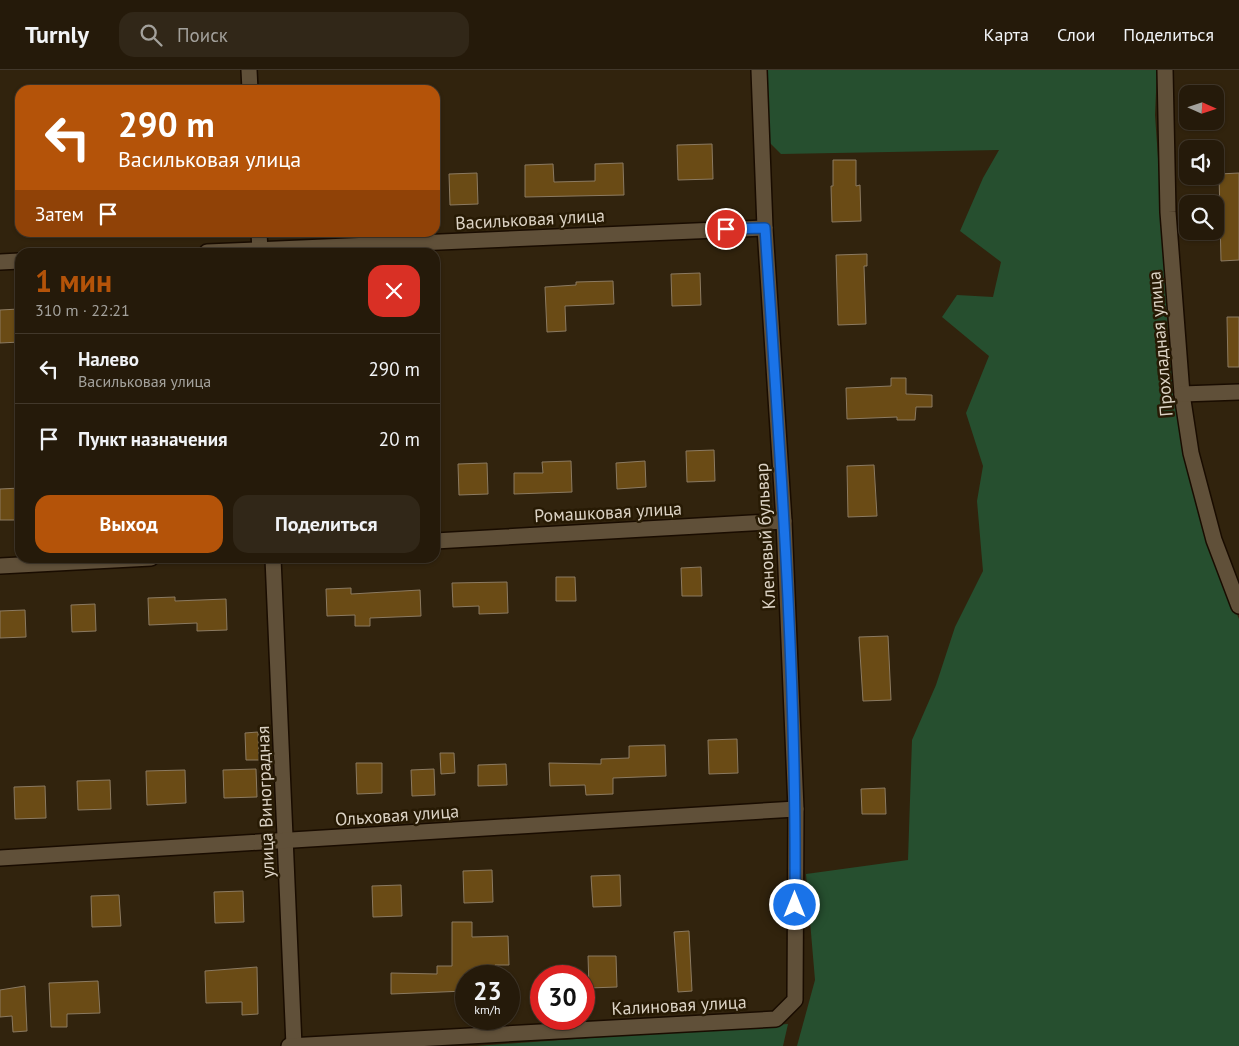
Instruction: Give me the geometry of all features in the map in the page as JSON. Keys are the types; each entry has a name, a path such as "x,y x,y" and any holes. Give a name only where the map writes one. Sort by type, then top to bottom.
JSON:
{"street":[{"path":"249,70 250,85"},
{"name":"Кленовый бульвар","path":"759,70 765,228 784,521 796,809 795,1000"},
{"name":"Прохладная улица","path":"1165,70 1168,212 1182,394 1191,453 1211,530 1239,606"},
{"name":"Васильковая улица","path":"326,248 765,228"},
{"path":"0,262 15,261"},
{"path":"1182,394 1239,392"},
{"name":"Ромашковая улица","path":"440,541 784,521"},
{"path":"0,566 57,563"},
{"name":"улица Виноградная","path":"273,563 294,1046"},
{"name":"Ольховая улица","path":"0,858 796,809"},
{"name":"Калиновая улица","path":"289,1046 776,1018 795,1000"}],"green space":[{"path":"766,70 1157,70 1155,115 1167,287 1168,349 1177,396 1230,597 1239,619 1239,1046 797,1046 815,980 806,874 908,860 912,740 936,685 955,627 983,571 977,501 983,466 966,413 989,356 942,317 957,295 993,297 1001,262 960,231 983,178 999,150 781,154 770,143"},
{"path":"788,1024 783,1046 476,1046"}],"building":[{"path":"712,144 713,179 678,180 677,145"},
{"path":"833,160 856,160 856,186 860,185 861,221 832,222 831,186 833,186"},
{"path":"623,163 624,195 525,197 525,165 553,164 554,182 595,181 595,164"},
{"path":"477,173 478,204 450,205 449,174"},
{"path":"1239,173 1239,260 1221,261 1221,240 1224,240 1224,195 1219,195 1219,185 1224,185 1224,174"},
{"path":"867,254 867,266 864,266 866,324 838,325 836,255"},
{"path":"700,273 701,305 672,306 671,274"},
{"path":"613,281 614,304 565,306 566,331 547,332 545,287 576,285 576,282"},
{"path":"15,309 15,342 0,343 0,310"},
{"path":"1227,317 1239,317 1239,367 1228,367"},
{"path":"891,378 906,378 906,394 932,395 932,407 916,407 915,420 897,420 897,417 847,419 846,388 891,386"},
{"path":"714,450 715,481 687,482 686,451"},
{"path":"571,461 572,492 514,494 514,473 543,473 542,462"},
{"path":"645,461 646,487 617,489 616,463"},
{"path":"487,463 488,494 459,495 458,464"},
{"path":"874,465 877,516 848,517 847,466"},
{"path":"15,488 15,520 0,520 0,489"},
{"path":"701,567 702,596 682,596 681,568"},
{"path":"556,577 575,577 576,601 556,601"},
{"path":"507,582 508,613 479,614 479,606 453,607 452,583"},
{"path":"351,588 351,594 420,590 421,616 370,618 370,626 355,626 355,615 327,616 326,589"},
{"path":"175,597 175,601 226,599 227,630 197,631 197,623 149,625 148,598"},
{"path":"95,604 96,631 72,632 71,605"},
{"path":"25,610 26,637 0,638 0,611"},
{"path":"888,636 891,700 863,701 859,637"},
{"path":"258,732 259,760 246,760 245,733"},
{"path":"737,739 738,773 709,774 708,740"},
{"path":"665,745 666,776 613,778 613,794 586,795 585,785 550,786 549,763 601,764 601,759 629,758 629,746"},
{"path":"440,753 454,753 455,773 441,774"},
{"path":"356,763 382,763 382,793 357,794"},
{"path":"506,764 507,785 478,786 478,765"},
{"path":"256,769 257,797 224,798 223,770"},
{"path":"434,769 435,795 412,796 411,770"},
{"path":"185,770 186,803 147,805 146,771"},
{"path":"110,780 111,809 78,810 77,781"},
{"path":"45,786 46,818 15,819 14,787"},
{"path":"885,788 886,814 862,814 861,789"},
{"path":"492,870 493,902 464,903 463,871"},
{"path":"620,875 621,906 593,907 591,876"},
{"path":"401,885 402,916 373,917 372,886"},
{"path":"243,891 244,922 215,923 214,892"},
{"path":"119,895 121,926 92,927 91,896"},
{"path":"452,922 472,922 472,937 508,936 509,965 455,965 455,991 391,994 391,973 437,974 437,966 452,966"},
{"path":"689,931 692,991 678,992 674,932"},
{"path":"588,956 616,956 617,987 595,988 595,965 588,965"},
{"path":"257,967 258,1014 242,1015 242,1002 206,1003 205,971"},
{"path":"98,981 100,1013 67,1014 67,1027 51,1027 49,983"},
{"path":"25,986 27,1031 13,1032 12,1016 0,1017 0,990"}],"route":[{"path":"726,229 765,228 784,521 796,809 795,905"}]}
